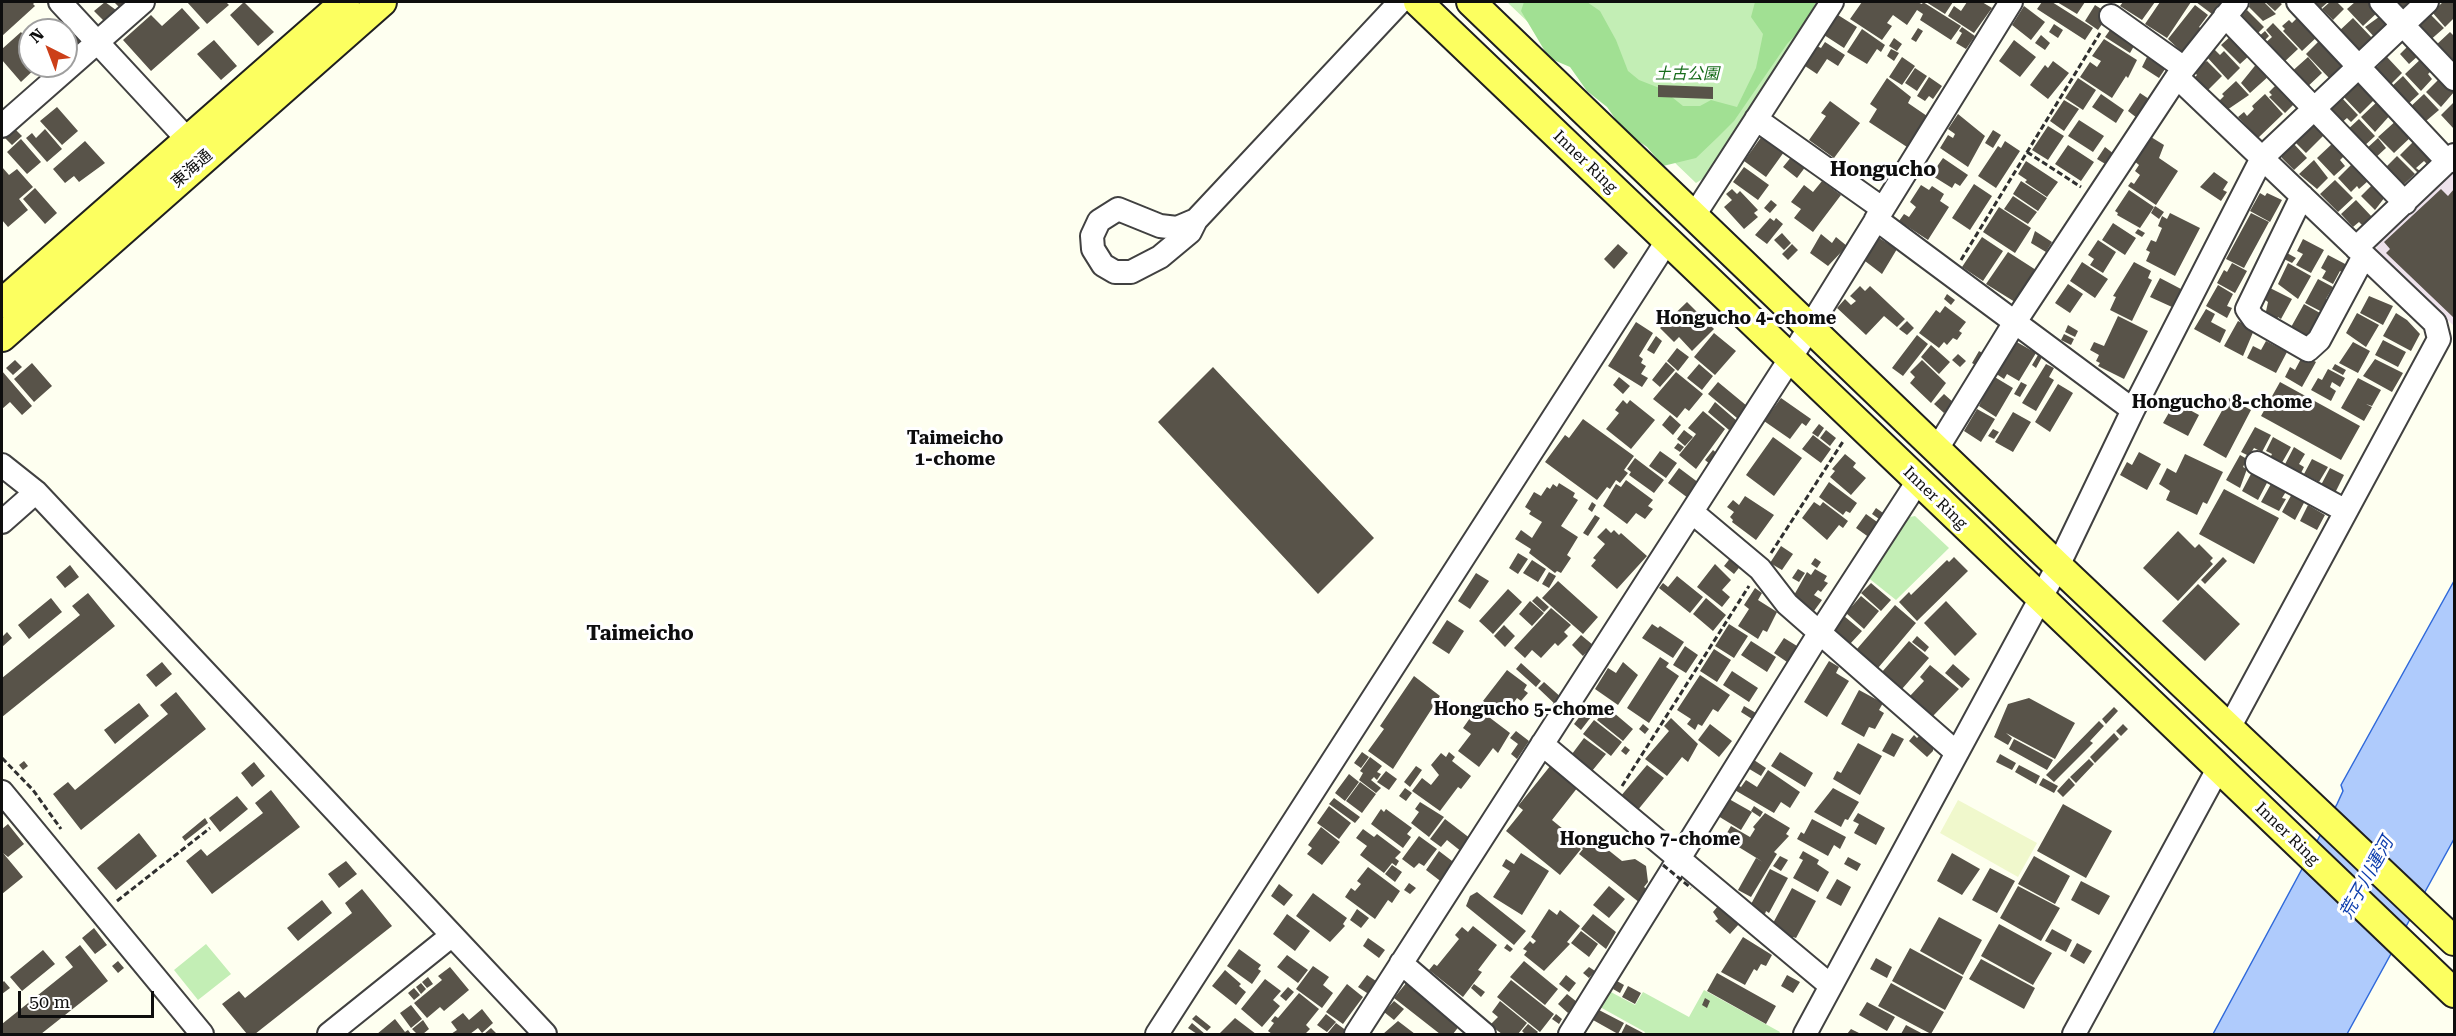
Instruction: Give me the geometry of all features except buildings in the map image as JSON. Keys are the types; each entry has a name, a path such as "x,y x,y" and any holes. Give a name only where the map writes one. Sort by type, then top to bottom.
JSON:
{"main road":[{"name":"東海通","path":"2,303 345,2"},
{"name":"東海通","path":"2,337 382,2"},
{"name":"Inner Ring","path":"1418,2 2454,993"},
{"path":"1472,2 1695,214 2058,566 2454,941"}],"street":[{"path":"60,2 188,140"},
{"path":"2,126 143,2"},
{"path":"1196,220 1400,2"},
{"path":"1695,214 1832,2"},
{"path":"1356,1035 1790,358 2011,2"},
{"path":"2298,2 2358,67 2451,159 2405,202 2360,252 2319,340 2308,350 2254,319 2247,309 2302,196"},
{"path":"2381,2 2454,79"},
{"path":"1804,1035 2041,599 2133,410 2262,158 2427,2"},
{"path":"1936,449 2015,322 2097,197 2181,72 2231,9 2314,108 2405,202"},
{"path":"2111,16 2181,72 2262,158 2435,323 2439,339 2229,728"},
{"path":"1756,119 1880,214 1952,275 2133,410"},
{"path":"1157,1035 1667,241"},
{"path":"2257,463 2346,511"},
{"path":"2,465 36,492 451,936 533,1031"},
{"path":"1570,1035 1671,862 1918,481"},
{"path":"2,522 36,492"},
{"path":"1692,512 1760,569 1787,604 1957,753"},
{"path":"1542,744 1612,802 1671,862 1831,986"},
{"path":"2074,1035 2218,768"},
{"path":"2,792 202,1035"},
{"path":"329,1035 451,936"},
{"path":"1401,963 1484,1035"}],"path":[{"path":"1952,275 2111,16"},
{"path":"2027,152 2097,197"},
{"path":"1612,802 1856,422"},
{"path":"101,913 210,828"},
{"path":"1671,862 1691,888"}],"shaded area":[{"path":"2454,169 2454,326 2376,252 2377,243"}],"green space":[{"name":"土古公園","path":"1507,2 1821,2 1709,175 1696,183"},
{"path":"1524,2 1587,2 1600,11 1616,40 1628,71 1639,80 1662,89 1683,106 1700,106 1711,100 1737,107 1756,68 1763,34 1751,17 1755,2 1816,2 1801,29 1787,44 1734,121 1696,158 1663,166 1647,147 1624,131 1607,107 1587,91 1570,67 1549,58 1521,11"},
{"path":"1915,516 1949,548 1896,600 1866,576 1905,518"},
{"path":"1958,800 2037,843 2018,877 1940,833"},
{"path":"206,944 231,974 198,1000 174,970"},
{"path":"1704,990 1780,1032 1779,1034 1644,1034 1645,1032 1600,1007 1609,991 1635,1005 1643,992 1689,1017"}],"water":[{"name":"荒子川運河","path":"2454,581 2454,839 2347,1034 2213,1034 2337,804 2343,791 2341,785"}],"district":[{"name":"Hongucho","path":"1883,170"},
{"name":"Hongucho 4-chome","path":"1746,319"},
{"name":"Hongucho 8-chome","path":"2222,403"},
{"name":"Taimeicho 1-chome","path":"955,449"},
{"name":"Taimeicho","path":"640,634"},
{"name":"Hongucho 5-chome","path":"1524,710"},
{"name":"Hongucho 7-chome","path":"1650,840"}]}
